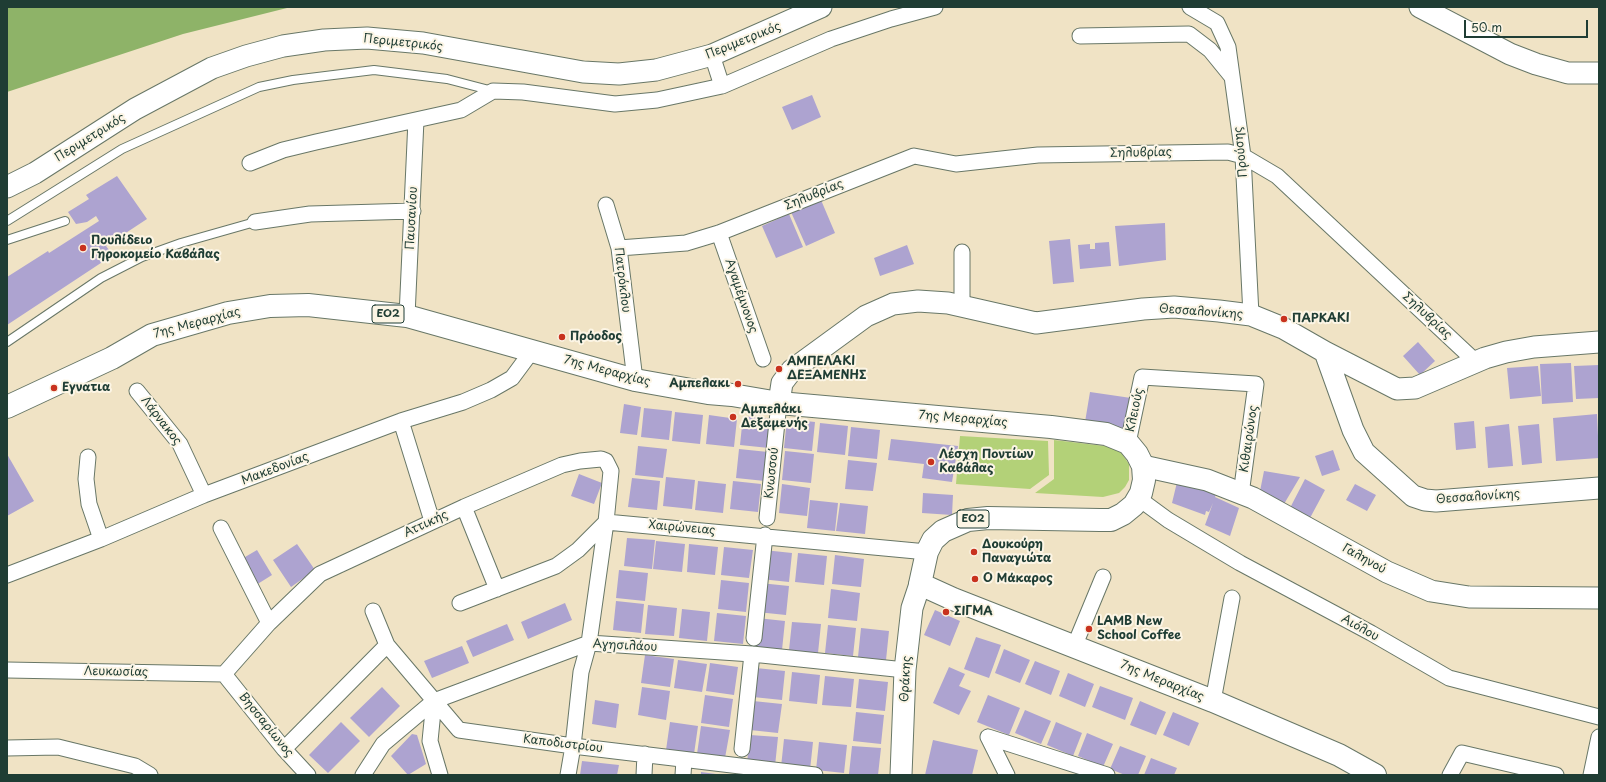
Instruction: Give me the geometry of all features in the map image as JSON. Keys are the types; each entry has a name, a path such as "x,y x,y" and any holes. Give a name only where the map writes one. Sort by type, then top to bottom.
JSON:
{"main road":[{"name":"7ης Μεραρχίας","path":"7,407 112,358 152,335 228,312 270,306 308,305 407,316 636,380 779,403 1051,427 1106,434 1128,443"},
{"path":"1128,443 1137,454 1143,466"},
{"name":"ΕΟ2","path":"920,584 927,552 933,540 943,531 968,520 984,518 1111,520 1124,514 1134,505 1144,480 1143,466"},
{"name":"7ης Μεραρχίας","path":"920,584 953,599 1213,701 1339,755 1375,775"}],"street":[{"name":"Περιμετρικός","path":"7,187 35,173 135,109 212,68 246,56 283,46 324,40 367,38 423,43 583,72 619,74 656,70 712,55 821,7"},
{"path":"250,163 283,150 461,110 493,91 522,92 615,104 657,100 722,86 831,39 891,19 935,7"},
{"name":"Προύσης","path":"1190,7 1217,22 1228,47 1243,156 1251,315"},
{"path":"1420,7 1510,54 1530,62 1568,72 1599,73"},
{"path":"1080,36 1189,34 1210,50 1232,77"},
{"path":"712,55 722,86"},
{"name":"Παυσανίου","path":"407,316 416,120"},
{"name":"Σηλυβρίας","path":"619,248 686,243 719,233 914,156 956,164 1038,155 1228,152 1243,156 1277,176 1476,362"},
{"name":"Πατρόκλου","path":"606,205 619,248 636,380"},
{"path":"255,222 310,214 412,211"},
{"name":"Αγαμέμνονος","path":"719,233 763,359"},
{"path":"962,252 962,307"},
{"name":"Θεσσαλονίκης","path":"779,403 782,383 792,370 872,314 893,304 912,301 931,301 1036,323 1143,309 1174,307 1251,315 1283,328 1325,352 1353,430 1364,452 1413,496 1425,500 1436,501 1599,488"},
{"path":"1325,352 1397,389 1415,388 1476,362 1506,352 1534,347 1599,342"},
{"name":"Μακεδονίας","path":"7,575 204,495 401,421 463,402 491,390 512,378 532,351"},
{"name":"Κιθαιρώνος","path":"1142,377 1256,384 1241,494"},
{"name":"Κλειούς","path":"1128,443 1142,377"},
{"name":"Λάρνακος","path":"137,391 180,444 204,495"},
{"name":"Κνωσσού","path":"767,518 779,403"},
{"path":"401,421 432,521"},
{"path":"88,457 86,479 89,504 101,538"},
{"name":"Αττικής","path":"224,674 269,624 320,574 432,521 562,465 580,461 601,459 609,465 611,471 606,522"},
{"name":"Γαληνού","path":"1143,466 1207,480 1253,498 1387,572 1431,591 1469,597 1599,598"},
{"name":"Αιόλου","path":"1138,498 1168,520 1240,563 1371,633 1449,678 1599,717"},
{"path":"464,507 497,589"},
{"path":"460,603 556,566 578,550 606,522"},
{"path":"568,775 574,746 581,672 589,643 606,522"},
{"name":"Χαιρώνειας","path":"606,522 765,535 927,552"},
{"path":"221,528 269,624"},
{"path":"754,638 765,535"},
{"path":"1074,647 1103,577"},
{"name":"Θράκης","path":"901,775 905,670 912,608 920,584"},
{"path":"1213,701 1232,598"},
{"name":"Καποδιστρίου","path":"373,610 387,645 459,730 684,760 815,775"},
{"name":"Αγησιλάου","path":"363,775 383,744 434,701 589,643 752,654 905,670"},
{"path":"284,749 387,645"},
{"path":"742,749 752,654"},
{"name":"Λευκωσίας","path":"7,670 224,674"},
{"name":"Βησσαρίωνος","path":"224,674 284,749 308,775"},
{"path":"434,701 430,741 440,775"},
{"path":"1007,775 988,737 1107,775"},
{"path":"1591,775 1599,737"},
{"path":"7,748 58,747 135,766 150,775"},
{"path":"644,775 645,754"},
{"path":"1450,775 1462,754 1556,775"},
{"path":"683,775 684,760"}],"lane":[{"path":"7,221 122,149 259,87 293,80 374,70 447,79 493,91"},
{"path":"7,240 65,221"},
{"path":"7,342 101,278 142,257 181,243 255,222"}],"green space":[{"path":"7,7 291,7 183,34 7,92"},
{"path":"960,436 1048,441 1049,475 1030,489 956,484"},
{"path":"1054,440 1113,447 1120,451 1129,464 1129,480 1125,487 1119,493 1103,497 1035,493 1054,479"}],"building":[{"path":"812,95 821,117 792,130 782,107"},
{"name":"Πουλίδειο Γηροκομείο Καβάλας","path":"117,176 147,219 106,246 113,255 7,325 7,277 48,251 49,253 99,221 96,216 87,222 76,224 68,212 89,199 86,195"},
{"path":"821,200 835,233 806,246 791,212"},
{"path":"789,214 803,247 776,258 762,226"},
{"path":"1165,223 1166,260 1119,266 1115,226"},
{"path":"1070,239 1074,282 1053,284 1049,241"},
{"path":"1109,242 1111,266 1080,269 1078,245 1090,244 1090,249 1095,249 1095,243"},
{"path":"907,245 914,264 880,276 874,258"},
{"path":"1418,342 1435,361 1420,375 1403,356"},
{"path":"1571,363 1573,402 1542,404 1540,364"},
{"path":"1599,365 1599,398 1576,399 1574,366"},
{"path":"1538,366 1541,396 1510,399 1507,368"},
{"path":"1090,392 1131,398 1126,429 1085,422"},
{"path":"624,404 641,407 637,435 620,433"},
{"path":"644,408 672,411 669,440 641,437"},
{"path":"675,412 703,415 700,444 672,441"},
{"path":"1597,414 1599,458 1556,461 1553,418"},
{"path":"709,415 737,419 734,447 706,444"},
{"path":"743,416 772,419 769,448 740,445"},
{"path":"787,419 815,422 812,451 784,448"},
{"path":"1474,421 1476,448 1456,450 1454,423"},
{"path":"820,423 848,426 845,455 817,452"},
{"path":"1509,424 1513,466 1488,468 1485,427"},
{"path":"1539,424 1542,463 1522,465 1518,426"},
{"path":"851,427 880,430 877,459 848,456"},
{"name":"Λέσχη Ποντίων Καβάλας","path":"891,439 958,446 952,482 922,478 924,464 888,460"},
{"path":"638,446 667,449 663,478 635,475"},
{"path":"739,449 768,452 765,481 736,478"},
{"path":"1333,450 1340,470 1322,476 1315,456"},
{"path":"785,451 814,454 811,483 782,480"},
{"path":"7,454 34,501 7,516"},
{"path":"848,460 877,463 873,491 845,489"},
{"path":"1264,471 1300,477 1284,504 1260,491"},
{"path":"579,474 602,483 594,504 571,496"},
{"path":"666,477 695,480 692,509 663,506"},
{"path":"632,478 660,481 657,510 628,507"},
{"path":"1178,478 1217,492 1215,497 1239,508 1230,536 1205,525 1213,503 1209,512 1206,511 1205,515 1172,503"},
{"path":"1305,479 1325,490 1310,518 1290,508"},
{"path":"698,481 726,484 723,513 695,510"},
{"path":"733,481 761,484 758,512 730,509"},
{"path":"782,484 810,488 807,516 779,513"},
{"path":"1355,484 1376,495 1367,511 1346,500"},
{"path":"923,493 953,495 952,515 922,513"},
{"path":"810,500 838,503 835,531 807,528"},
{"path":"840,503 868,506 865,534 836,531"},
{"path":"627,538 655,540 652,569 624,566"},
{"path":"656,541 685,544 682,572 653,569"},
{"path":"297,544 315,570 291,587 273,560"},
{"path":"689,544 718,547 715,575 687,572"},
{"path":"724,547 753,550 749,578 721,575"},
{"path":"257,550 272,575 256,585 240,560"},
{"path":"764,550 792,553 789,582 761,579"},
{"path":"798,553 827,556 824,585 795,582"},
{"path":"835,555 864,559 861,587 832,584"},
{"path":"619,570 648,573 645,601 616,598"},
{"path":"721,580 749,583 746,612 718,609"},
{"path":"760,583 789,586 786,615 757,612"},
{"path":"831,589 860,593 857,621 828,618"},
{"path":"616,601 644,604 641,633 613,630"},
{"path":"565,603 572,620 528,639 521,622"},
{"path":"648,605 677,608 674,636 645,634"},
{"path":"682,609 710,612 707,641 679,638"},
{"path":"935,610 960,621 950,646 924,635"},
{"path":"717,613 746,616 743,644 714,641"},
{"path":"757,618 785,621 782,650 754,647"},
{"path":"792,622 821,624 818,653 789,650"},
{"path":"507,624 514,640 473,657 466,641"},
{"path":"828,625 856,628 853,656 825,653"},
{"path":"861,628 889,631 886,660 858,657"},
{"path":"976,637 1001,645 989,678 964,669"},
{"path":"462,646 469,663 432,678 424,661"},
{"path":"1004,649 1030,660 1020,683 995,673"},
{"path":"645,655 674,659 670,687 641,683"},
{"path":"678,660 707,664 702,692 674,688"},
{"path":"1035,661 1060,671 1051,695 1025,684"},
{"path":"710,663 738,667 734,695 706,691"},
{"path":"949,667 965,674 959,686 971,691 959,715 933,703"},
{"path":"756,668 785,671 782,700 753,697"},
{"path":"792,672 820,675 817,704 789,701"},
{"path":"1068,673 1094,684 1085,707 1059,696"},
{"path":"825,676 854,679 851,707 822,705"},
{"path":"859,679 888,682 885,711 856,708"},
{"path":"1100,686 1133,698 1125,720 1092,707"},
{"path":"382,687 400,706 369,737 350,718"},
{"path":"642,687 670,691 666,720 638,715"},
{"path":"705,695 733,699 729,727 701,723"},
{"path":"988,695 1020,708 1009,735 977,722"},
{"path":"595,700 619,704 616,728 592,724"},
{"path":"753,701 782,704 778,733 750,730"},
{"path":"1140,701 1166,712 1156,735 1130,725"},
{"path":"1025,710 1051,721 1041,744 1015,733"},
{"path":"856,712 884,715 881,744 853,741"},
{"path":"1173,712 1199,723 1189,746 1163,735"},
{"path":"341,722 360,741 328,773 309,755"},
{"path":"670,722 698,726 694,754 666,750"},
{"path":"1056,722 1082,733 1073,756 1047,745"},
{"path":"701,726 730,730 725,758 697,754"},
{"path":"1087,733 1113,744 1103,767 1078,756"},
{"path":"412,734 417,735 426,764 408,775 391,756"},
{"path":"750,735 778,737 775,766 747,763"},
{"path":"784,739 813,742 810,770 781,767"},
{"path":"933,740 978,750 972,775 925,775"},
{"path":"819,742 847,745 844,773 816,770"},
{"path":"852,746 881,748 878,775 849,774"},
{"path":"1120,746 1146,756 1138,775 1125,775 1110,769"},
{"path":"1151,758 1177,768 1174,775 1144,775"},
{"path":"582,761 619,765 617,775 580,775"},
{"path":"701,772 716,774 716,775 701,775"}],"place":[{"name":"Πουλίδειο Γηροκομείο Καβάλας","path":"83,248"},
{"name":"ΠΑΡΚΑΚΙ","path":"1284,319"},
{"name":"Πρόοδος","path":"562,337"},
{"name":"ΑΜΠΕΛΑΚΙ ΔΕΞΑΜΕΝΗΣ","path":"779,369"},
{"name":"Αμπελακι","path":"738,384"},
{"name":"Εγνατια","path":"54,388"},
{"name":"Αμπελάκι Δεξαμενής","path":"733,417"},
{"name":"Λέσχη Ποντίων Καβάλας","path":"931,462"},
{"name":"Δουκούρη Παναγιώτα","path":"974,552"},
{"name":"Ο Μάκαρος","path":"975,579"},
{"name":"ΣΙΓΜΑ","path":"946,612"},
{"name":"LAMB New School Coffee","path":"1089,629"}]}
